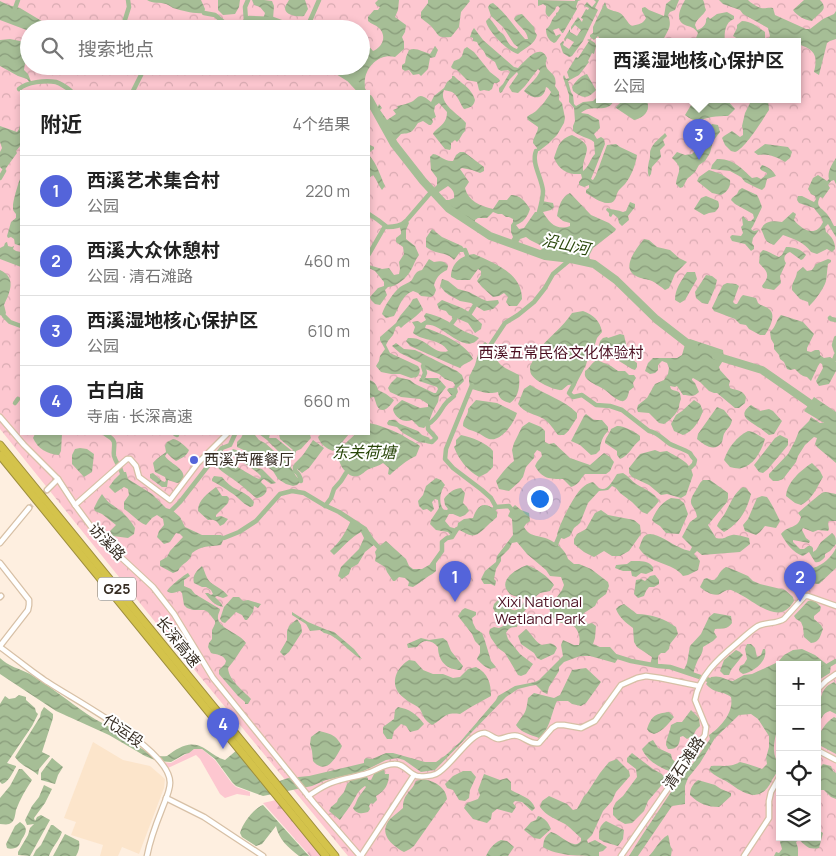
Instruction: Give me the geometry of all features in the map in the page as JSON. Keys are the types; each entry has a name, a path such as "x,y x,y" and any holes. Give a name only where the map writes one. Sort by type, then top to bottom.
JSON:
{"highway":[{"name":"长深高速","path":"0,445 283,798 326,856"},
{"name":"长深高速","path":"0,455 233,736"},
{"name":"长深高速","path":"283,798 335,856"}],"street":[{"name":"访溪路","path":"0,417 24,445 58,479 98,536 161,595 213,678 302,789 361,856"},
{"path":"75,505 126,458 130,459 136,466 139,477 170,500 198,463 226,435"},
{"path":"47,490 58,479"},
{"path":"0,543 29,508"},
{"path":"0,562 29,600 29,605 28,610 0,646"},
{"path":"308,796 332,782 370,772 390,764 396,763 417,776 433,775 442,771 472,740 486,733 496,739 517,735 536,744 542,741 552,728 557,725 581,728 594,721 622,685 638,678 646,676 699,686 720,658 755,627 766,623 780,622 805,596 836,606"},
{"name":"代运段","path":"0,646 42,679 121,727 152,752 163,765 169,776 170,784 149,843 147,856"},
{"path":"821,686 836,674"},
{"name":"清石滩路","path":"620,856 705,735 706,728 695,700 699,686"},
{"path":"819,751 836,760"},
{"path":"361,856 414,775"},
{"path":"744,856 769,818 769,801 776,783"},
{"path":"166,798 204,817 263,856"}],"shaded area":[{"path":"93,742 123,760 150,766 165,779 164,788 139,854 122,847 118,856 100,856 103,845 71,835 76,822 64,818"}],"green space":[{"name":"Xixi National Wetland Park","path":"0,0 836,0 836,856 348,856 160,628 0,429"},
{"path":"199,748 215,760 236,787 250,792 250,796 237,794 225,798 220,794 196,755 168,768 163,762 171,763"},
{"path":"276,800 325,856 310,856 263,803"}],"water":[{"path":"147,0 201,0 205,9 204,13 192,13"},
{"path":"218,0 240,0 239,7 235,14 223,15 218,10"},
{"path":"252,0 272,1 274,6 273,19 263,19 265,13 260,7 254,5"},
{"path":"289,0 305,0 308,9 304,16 287,13 285,8"},
{"path":"378,0 399,0 395,17 406,25 402,37 404,49 395,57 385,57 376,61 370,68 370,48 373,51 383,41 381,31 368,20 368,17 374,10 378,10 380,7 375,3"},
{"path":"428,0 470,1 461,12 459,27 451,37 439,36 421,18 421,12 428,3"},
{"path":"538,0 581,0 578,1 577,9 563,33 559,28 553,30 556,36 561,35 554,43 548,37 546,29 560,8 556,7 549,17 546,13 546,6 543,4 538,6"},
{"path":"594,0 599,0 595,8 598,10 583,41 572,56 569,57 563,53 560,44 563,41 563,45 569,49 574,42 567,38 565,41 564,39 570,29 570,32 577,36 581,30 575,25 571,30 571,27 578,17 582,22 583,19 581,18 586,9 588,10 589,8 584,6 587,2 592,7 596,2"},
{"path":"671,0 679,0 675,10 668,15 670,26 664,38 599,38 598,36 594,40 590,37 605,2 607,8 620,13 632,26 640,24 645,20 642,8 645,7 664,16 666,4"},
{"path":"685,0 704,1 706,10 695,25 697,30 704,26 708,17 710,19 717,14 727,12 734,16 734,19 731,20 726,28 725,38 696,38 698,33 680,20 679,13"},
{"path":"719,0 748,0 761,8 773,8 775,15 806,29 810,29 836,11 836,39 827,43 819,75 814,72 816,61 814,54 801,46 801,38 769,38 768,28 743,14 740,10 723,4"},
{"path":"804,0 820,0 823,3 822,11 812,21 801,17 793,10"},
{"path":"0,1 20,8 40,20 20,20 20,28 0,20"},
{"path":"493,3 525,39 528,39 526,33 514,19 517,15 522,14 534,27 537,35 536,38 518,54 504,45 487,25 486,21 489,18 510,45 517,49 518,47 503,27 491,16 488,7"},
{"path":"742,21 751,23 765,32 765,38 736,38 733,36 737,25"},
{"path":"474,28 483,40 514,67 518,68 532,54 537,52 544,54 547,58 546,67 555,77 555,86 559,92 559,100 562,103 565,118 557,135 539,151 536,151 537,148 533,143 538,127 528,120 527,117 540,107 551,92 546,87 541,96 534,97 524,91 540,71 538,69 518,93 512,92 509,87 518,74 517,72 500,93 499,88 510,72 498,69 495,62 486,56 477,42 473,41 473,38 470,37"},
{"path":"589,39 595,43 594,54 592,53 589,62 579,75 568,81 574,104 576,106 583,102 593,101 596,98 596,103 613,103 608,107 590,109 581,113 588,114 599,120 600,128 594,134 597,139 601,137 604,139 605,144 591,179 593,180 596,175 607,145 616,144 637,155 629,178 619,190 614,201 610,203 602,202 586,193 589,185 584,187 579,185 582,178 581,174 572,174 564,171 558,166 554,158 562,141 572,135 585,143 587,147 583,171 595,154 594,142 573,131 575,121 574,108 569,102 569,95 563,77 564,75 566,79 569,78 567,72 589,41 587,40"},
{"path":"0,40 20,41 20,75 28,75 32,84 27,79 0,66"},
{"path":"435,46 438,50 435,57 430,58 428,69 421,76 419,74 413,75 409,70 405,71 402,69 409,50 417,49 430,54"},
{"path":"467,47 474,52 500,81 494,83 489,91 480,91 477,82 467,80 451,67 454,61 462,56 464,49"},
{"path":"587,74 596,90 585,97 573,91 572,87 578,79"},
{"path":"345,75 366,75 364,90 361,90"},
{"path":"452,76 467,87 475,100 474,104 464,109 454,93 444,90 443,95 446,104 466,123 465,131 458,141 455,140 451,143 450,150 445,149 433,134 443,124 447,116 447,112 439,103 435,106 436,117 432,119 431,125 423,121 418,123 411,132 401,134 393,143 376,112 379,104 382,108 380,110 387,120 396,114 393,110 398,108 397,106 412,102 419,96 425,97 431,102"},
{"path":"620,103 648,103 647,112 639,119 634,120 616,107"},
{"path":"692,103 730,103 735,109 728,116 698,120 685,115"},
{"path":"750,103 768,103 769,110 754,133 739,150 731,151 725,145 722,138 732,131 740,137 743,135 742,126"},
{"path":"712,124 718,125 720,132 713,141 710,153 705,161 687,179 683,187 680,188 676,184 679,167 672,158 677,152 685,155 692,154 699,147 706,130"},
{"path":"20,125 20,146 4,171 0,167 0,152 2,148 0,126 17,132"},
{"path":"665,133 667,136 663,140 665,145 660,150 661,157 652,167 649,177 650,150"},
{"path":"765,144 788,147 792,152 790,158 785,162 772,156 758,155 754,152"},
{"path":"370,145 374,147 370,152"},
{"path":"460,152 464,152 484,167 484,171 480,173 460,169 469,182 465,188 472,200 493,209 499,200 507,200 511,195 520,197 526,203 530,209 525,218 516,225 519,229 524,228 535,212 539,212 542,201 553,203 554,207 551,210 543,212 551,223 557,227 570,226 570,223 563,221 557,216 562,199 570,193 591,215 609,223 616,229 615,231 593,248 589,256 591,263 536,253 542,249 542,246 526,237 520,239 518,243 521,248 510,242 513,237 511,225 513,219 502,214 493,212 487,218 478,218 475,220 475,227 441,201 454,198 454,192 448,186 439,192 437,197 430,189 437,185 437,178 431,170 430,157 433,154 453,161"},
{"path":"370,156 385,186 382,190 373,175 370,177"},
{"path":"836,158 836,184 834,180 831,181 828,185 830,188 823,198 820,197 818,203 819,207 836,226 836,237 828,224 825,227 826,232 834,241 835,249 832,252 827,249 817,254 811,252 798,241 783,235 774,245 768,242 761,229 763,226 770,222 782,222 793,212 796,214 794,220 801,227 813,231 820,227 823,222 821,216 814,208 799,203 797,200 798,196 802,196 814,202 815,196 808,189 813,178 818,175 827,181 830,168"},
{"path":"717,159 732,162 752,178 757,177 761,179 767,174 761,170 762,165 770,169 776,176 767,179 762,190 745,182 741,177 730,171 711,169"},
{"path":"709,170 721,174 730,180 728,189 721,195 712,193 697,181 699,177"},
{"path":"20,180 20,246 15,244 14,239 7,236 11,222 16,218 13,203"},
{"path":"742,188 757,195 762,207 751,229 753,231 759,230 753,238 754,249 751,251 745,244 732,241 730,237 732,235 741,236 743,233 741,227 743,225 743,216 748,221 754,218 753,214 731,200"},
{"path":"706,196 718,201 719,206 715,212 704,215 694,209 701,198"},
{"path":"630,202 635,204 635,207 628,216 629,220 622,226 618,218 613,214 611,217 609,216 606,210 607,208 626,211"},
{"path":"407,220 409,223 406,230 406,239 415,246 419,255 407,276 398,284 388,287 385,290 387,295 380,305 375,304 370,297 378,288 384,286 384,282 375,271 370,268 370,265 382,269 389,268 394,275 399,274 399,262 404,254 403,247 396,242 396,238 401,234 399,226"},
{"path":"432,229 442,237 462,246 465,250 460,252 454,260 448,255 426,247 426,238"},
{"path":"644,239 649,240 657,247 670,250 687,262 675,274 669,288 665,290 652,281 640,278 631,272 631,258"},
{"path":"7,242 8,246 14,246 13,249 20,252 20,267 0,259 0,248"},
{"path":"786,247 802,251 806,255 801,260 790,252 786,254 784,258 786,263 780,276 781,283 774,290 763,288 762,286 767,275 766,270 759,263 760,253 763,250 779,257"},
{"path":"474,254 506,270 517,282 521,290 522,299 517,306 509,306 506,302 508,297 504,293 493,297 482,287 477,281 481,275 481,271 478,269 470,280 457,280 451,277 455,264 461,258"},
{"path":"429,259 434,262 443,262 448,266 447,270 440,274 436,280 434,295 431,297 421,296 413,291 403,298 394,316 386,318 382,314 392,296 400,287 411,281 416,273 422,270"},
{"path":"828,259 831,262 828,264 825,284 809,306 808,302 800,299 792,290 797,272 803,267 807,271 812,270 816,264"},
{"path":"0,270 9,277 11,286 4,305 6,313 4,317 0,315"},
{"path":"687,272 695,272 697,279 685,300 680,303 675,300 676,292"},
{"path":"706,275 712,276 717,280 708,304 702,303 696,298 695,292"},
{"path":"442,279 458,289 487,301 498,300 499,303 493,309 484,311 471,303 460,301 445,292 440,286"},
{"path":"727,283 739,286 733,302 735,304 743,295 756,298 758,303 768,308 771,312 772,322 765,335 760,335 749,329 746,325 740,324 735,319 714,311 712,308 723,285"},
{"path":"417,298 423,309 401,328 399,326 396,327 386,345 390,353 418,366 419,374 417,377 411,378 400,374 381,372 376,366 385,349 380,337 396,323 413,299"},
{"path":"442,300 469,312 482,324 481,329 475,333 468,323 439,309 437,304"},
{"path":"583,311 596,318 602,332 597,338 593,350 590,350 586,365 576,384 568,385 562,390 554,389 533,377 530,366 540,348 572,313"},
{"path":"426,313 444,319 479,338 473,343 467,344 432,325 426,325 425,328 438,332 459,344 465,348 473,359 460,368 410,346 406,341 408,338 414,338 440,352 448,351 441,344 413,333 415,327 412,322 418,321 421,323 426,320 424,316"},
{"path":"781,315 803,322 814,334 807,351 819,350 820,355 824,358 830,357 836,362 836,371 829,384 819,386 816,381 823,368 822,364 820,363 818,366 811,381 795,369 787,369 784,362 780,359 774,349 770,332"},
{"path":"620,334 624,335 629,357 637,363 635,370 612,358 599,346 603,338"},
{"path":"690,339 723,350 724,359 719,367 720,370 730,381 730,388 741,391 744,394 746,397 745,403 739,408 735,408 717,393 709,391 693,378 692,380 699,392 693,396 683,395 677,386 670,386 671,389 679,392 681,399 677,412 664,424 659,423 649,413 638,412 638,405 647,398 655,384 664,380 668,374 669,368 667,363 662,361 658,365 658,370 650,374 645,371 648,363 653,358 677,358 682,355 686,341"},
{"path":"485,342 501,365 519,375 518,391 510,403 502,399 498,392 487,393 471,389 469,377 475,365 480,347"},
{"path":"396,343 404,349 415,350 462,375 464,381 457,388 458,392 455,397 447,390 454,388 453,382 425,369 421,363 400,353 392,346"},
{"path":"597,360 618,371 625,371 629,375 634,375 636,378 633,383 634,387 629,391 625,400 622,401 615,398 586,378 585,371"},
{"path":"397,377 410,380 434,393 438,389 437,387 419,381 420,378 438,378 446,387 439,396 428,424 424,428 419,427 412,420 406,421 401,419 394,413 394,407 402,400 420,408 428,407 428,404 420,399 401,397 390,392 388,388"},
{"path":"370,380 377,386 378,390 394,400 387,409 382,410 377,406 374,397 370,398"},
{"path":"530,385 561,401 577,413 577,418 564,435 558,435 541,417 520,407 518,404 524,389"},
{"path":"814,397 836,412 836,463 817,447 815,444 817,438 814,437 805,445 796,462 783,479 773,481 769,474 788,454 799,431 811,417 820,423 824,423 804,411"},
{"path":"476,400 497,403 517,413 510,426 498,438 486,438 463,426 468,409"},
{"path":"694,400 700,404 703,411 698,422 690,431 683,435 674,431 671,424 676,415"},
{"path":"751,405 760,411 769,409 773,411 782,421 774,434 769,435 746,418 745,412"},
{"path":"717,407 724,410 732,420 722,442 716,447 710,447 697,439 698,434"},
{"path":"586,414 594,420 602,420 608,427 608,431 601,442 600,450 596,454 591,455 580,445 571,441"},
{"path":"389,420 395,420 430,438 425,443 419,442 403,433 397,427 388,425"},
{"path":"529,422 541,427 545,431 545,442 549,444 554,443 570,458 590,465 604,453 614,462 610,471 606,474 585,474 578,483 571,487 563,479 550,478 540,474 535,466 542,456 541,452 537,450 519,482 509,491 499,489 496,481 514,461 512,450 514,443 522,427"},
{"name":"东关荷塘","path":"370,423 392,430 420,446 416,456 390,475 388,474 389,468 383,463 354,476 343,469 339,460 339,452 354,435 370,435"},
{"path":"617,426 629,429 640,436 640,440 626,456 620,459 617,451 605,443 611,429"},
{"path":"748,431 765,439 762,448 750,464 742,468 730,467 724,460 728,451 737,439"},
{"path":"34,435 62,435 59,455 40,448 33,438"},
{"path":"242,435 255,435 289,464 301,481 293,486 278,479 273,471 259,460 237,447 237,442"},
{"path":"260,435 270,435 269,438 276,438 292,451 280,439 279,435 310,435 311,438 301,449 296,451 295,456 290,461"},
{"path":"320,435 348,435 333,451 326,448 318,437"},
{"path":"461,435 487,445 493,451 493,467 487,473 479,477 467,468 458,456 454,447 456,440"},
{"path":"780,435 788,439 788,445 768,469 763,473 759,472 754,465 775,438"},
{"path":"173,439 189,450 186,455 176,461 167,453 165,456 181,470 184,478 182,482 177,483 168,480 167,487 162,487 150,478 150,474 153,473 165,482 165,477 155,472 153,463 166,452 165,446 167,442"},
{"path":"313,440 324,448 309,468 302,473 294,464"},
{"path":"75,449 87,449 94,454 92,472 84,477 72,464 72,455"},
{"path":"233,449 240,451 276,483 271,484 264,479 262,480 261,482 267,489 262,496 256,498 217,467 218,463 225,461 260,479 261,476 231,453"},
{"path":"655,450 660,452 667,451 683,460 689,466 693,475 686,495 681,498 667,494 661,495 649,485 632,477 629,473 629,468 640,454"},
{"path":"812,463 823,477 814,493 805,503 801,505 795,503 786,496 789,486 799,473"},
{"path":"122,472 126,472 128,479 152,494 166,508 172,510 180,517 185,527 202,535 221,535 224,538 221,545 196,550 178,571 173,573 160,566 160,561 167,557 183,537 176,533 170,542 164,544 157,537 164,525 163,519 157,515 146,525 124,509 124,502 129,495 128,489 124,487 115,493 109,487"},
{"path":"623,473 636,484 652,493 659,501 647,514 642,512 612,486 608,490 599,491 588,503 580,523 574,528 570,536 564,539 557,535 567,510 583,487 593,482 599,488 605,489 617,474"},
{"path":"214,476 222,477 231,486 249,496 254,502 253,506 250,507 212,481"},
{"path":"436,478 445,485 440,498 444,510 448,509 444,499 449,493 461,488 465,493 463,503 469,511 460,517 449,514 445,521 450,527 457,529 458,523 464,519 473,518 477,509 483,505 493,508 497,512 497,517 477,535 467,534 458,529 452,537 448,532 436,530 430,524 439,508 438,500 435,499 432,502 434,509 431,512 427,509 423,510 419,506 418,501 423,495 426,486"},
{"path":"703,480 710,480 728,493 727,502 708,525 716,538 722,539 738,535 749,538 750,544 740,552 702,555 697,551 694,554 700,561 698,570 683,576 679,571 648,557 639,548 646,535 653,534 690,551 692,547 682,537 690,522 697,517 691,499"},
{"path":"216,487 222,496 229,498 228,503 216,515 216,517 221,516 228,519 220,526 216,521 208,520 198,511 201,500"},
{"path":"743,487 751,494 747,506 738,521 724,532 717,526 719,521 734,496"},
{"path":"826,492 836,494 836,521 829,521 828,531 818,530 813,532 803,528 802,530 806,538 810,541 809,543 793,540 800,549 811,546 813,552 821,542 833,534 836,538 836,544 825,554 822,560 815,562 809,552 803,556 799,555 781,534 800,521 801,517 798,513 820,494"},
{"path":"102,494 130,520 135,528 134,534 128,538 113,536 110,531 116,525 95,511 94,508"},
{"path":"767,497 780,521 776,528 765,526 756,535 745,531 743,525 748,519 757,498"},
{"path":"671,498 679,499 684,503 688,514 679,534 666,533 652,520 660,507"},
{"path":"515,505 529,513 530,521 524,527 528,532 554,542 574,564 591,569 608,582 609,586 606,594 598,600 595,606 584,613 582,617 588,624 592,623 596,626 593,644 600,647 610,647 619,657 615,663 590,656 580,656 564,662 559,667 559,671 547,694 536,685 518,689 506,697 435,770 421,772 404,760 397,758 386,760 361,772 326,780 312,786 263,796 236,786 215,759 202,749 194,749 171,762 157,761 109,735 56,711 0,674 0,658 30,674 91,717 119,732 149,753 167,756 181,747 191,744 202,747 225,760 237,750 277,782 288,778 309,776 364,763 366,758 372,759 386,753 393,753 425,762 436,762 460,742 498,696 515,686 539,680 563,656 561,645 563,640 574,645 579,645 580,642 575,627 557,621 549,608 564,585 561,577 550,576 517,542 512,543 501,557 501,561 496,569 495,586 484,584 481,579 485,571 496,562 497,556 513,535 512,519 508,516"},
{"path":"601,510 608,515 634,520 640,525 641,534 629,551 620,556 612,556 604,551 594,557 574,544 577,534 586,529 595,513"},
{"path":"351,520 365,529 375,544 365,552 358,564 351,568 349,574 342,579 338,576 341,567 359,549 364,538 361,532 334,555 330,551 342,537"},
{"path":"386,541 406,559 409,566 413,569 422,569 436,561 436,571 413,587 408,586 409,582 405,578 399,577 393,581 385,567 375,561 375,552"},
{"path":"836,548 836,568 819,584 809,581 803,573 808,568 824,563"},
{"path":"631,561 649,563 653,567 653,571 646,574 641,573 636,577 632,576 631,571 615,568 616,565 627,564"},
{"path":"527,565 542,573 554,585 550,591 540,593 529,602 519,618 517,627 510,628 506,633 508,639 520,654 533,664 526,674 521,676 518,675 505,653 498,648 489,633 490,629 494,627 499,628 503,626 503,621 493,608 498,600 513,610 519,609 523,604 525,600 510,594 505,585 509,576"},
{"path":"202,566 207,579 228,596 223,598 215,597 223,607 215,604 205,593 213,594 211,590 194,583 195,574"},
{"path":"726,567 748,576 760,584 785,590 793,597 794,601 786,610 775,612 763,608 731,590 715,595 700,587 704,579 716,579"},
{"path":"188,573 190,576 184,580 184,586 220,609 218,620 221,624 246,643 228,668 231,677 251,699 248,704 245,704 219,674 219,670 225,664 225,659 220,655 211,653 208,647 212,639 215,621 204,610 187,608 184,605 180,591 172,593 167,591"},
{"path":"655,575 659,580 659,584 649,587 644,596 638,598 634,594 636,580 641,579 645,581 650,576"},
{"path":"233,597 261,604 258,608 254,606 253,612 247,620 236,612 225,623 222,622 220,619 224,607"},
{"path":"812,600 821,607 820,611 814,616 814,619 823,629 818,640 811,643 804,637 801,622 794,616 808,601"},
{"path":"624,604 637,614 658,617 676,627 678,634 670,644 669,649 658,656 658,664 656,666 650,665 652,657 637,647 634,642 633,628 617,612 616,609"},
{"path":"465,608 476,612 476,615 472,618 473,623 476,629 482,633 491,661 496,667 490,669 477,659 480,653 480,646 458,616"},
{"path":"292,612 308,622 334,632 354,649 362,659 329,634 320,630 310,631 306,624 292,615"},
{"path":"714,613 731,616 732,623 727,628 715,629 714,632 717,637 703,647 693,675 683,672 687,663 690,646 701,634 709,617"},
{"path":"297,619 301,625 302,632 289,652 284,656 280,652 287,640 287,631 289,626"},
{"path":"526,629 540,644 552,644 555,646 557,648 554,654 541,660 521,644 518,636"},
{"path":"421,638 429,640 443,638 447,641 451,651 463,666 461,670 456,670 444,664 438,652 438,647 433,643 425,641 417,647 408,648 407,644"},
{"path":"747,644 751,644 755,648 757,657 761,655 763,649 765,649 765,653 759,665 752,671 743,674 739,670 740,666 747,659 745,649"},
{"path":"802,649 815,655 829,666 831,664 830,673 821,679 821,661 779,661 784,655 793,650"},
{"path":"736,650 743,655 729,675 724,675 720,671 724,660"},
{"path":"409,660 415,661 423,670 453,678 460,677 468,669 476,667 488,679 491,696 460,714 447,715 432,725 427,721 419,708 399,694 396,689 395,678 397,673"},
{"path":"776,663 776,734 774,753 776,774 768,787 759,794 749,794 709,770 711,766 729,766 740,762 762,769 767,764 769,736 758,719 751,714 739,715 715,738 700,763 688,778 685,786 685,804 672,806 638,856 629,856 679,780 710,739 709,735 718,728 729,714 731,697 713,690 706,684 711,677 720,677 733,681 744,675 752,674"},
{"path":"586,668 601,682 586,703 581,706 568,701 557,701 548,725 539,738 520,730 516,725 525,713 528,698 534,693 554,698 560,695 572,670"},
{"path":"834,682 836,684 836,714 830,711 825,713 821,719 821,698 825,688"},
{"path":"19,695 26,697 26,700 35,708 38,714 7,763 16,767 2,784 0,782 0,704 5,696 9,699"},
{"path":"44,707 53,714 42,752 50,756 39,769 38,775 20,763 15,757 40,717"},
{"path":"398,707 412,712 424,724 418,730 410,732 406,726 401,724 394,731 392,739 387,739 383,733 383,727 394,719 395,710"},
{"path":"691,710 699,718 700,726 693,736 687,739 683,736 680,737 674,749 668,749 666,743 671,725 682,722"},
{"path":"669,712 674,717 666,727 654,734 649,732 647,729 652,718"},
{"path":"834,717 836,718 836,754 821,746 821,732"},
{"path":"319,731 332,735 342,746 334,760 322,767 313,761 310,744 311,737"},
{"path":"653,740 658,748 671,754 672,759 679,765 674,772 655,764 644,753 642,749"},
{"path":"632,753 662,774 666,780 648,801 644,811 632,823 625,824 613,815 613,808 637,777 636,769 627,762 627,758"},
{"path":"52,758 63,767 55,784 41,780 41,773"},
{"path":"617,759 629,771 630,776 603,811 592,835 587,840 588,843 595,840 607,847 599,852 599,856 577,856 562,854 543,847 545,838 551,832 575,844 581,841 581,838 567,825 545,813 540,807 542,801 549,796 567,804 573,810 577,809 600,773 609,762"},
{"path":"823,764 831,766 836,773 836,799 824,790 821,790 821,766"},
{"path":"19,769 22,769 32,780 19,802 12,822 0,824 0,798 10,786"},
{"path":"384,769 385,774 389,774 387,784 382,792 376,796 377,800 373,804 371,803 368,812 359,813 353,808 365,786 340,820 329,811 352,779 365,776 368,780 371,780 375,772"},
{"path":"463,771 471,771 476,777 470,790 469,798 465,801 459,800 453,790 447,788 445,784 453,776"},
{"path":"484,774 500,780 507,778 511,782 511,790 528,799 535,808 532,811 522,802 515,801 513,803 516,807 512,813 497,809 492,813 491,819 487,823 473,819 464,808 467,803 478,799 480,795 478,790"},
{"path":"423,779 439,785 447,799 414,846 404,852 391,842 385,829 390,819 403,808 406,796 416,781"},
{"path":"698,780 715,785 731,793 731,796 719,807 700,803 690,795 692,786"},
{"path":"44,785 52,789 34,818 35,821 41,815 50,820 30,856 18,855 30,828 34,824 27,825 25,820"},
{"path":"263,805 309,856 299,856 284,843 276,826 262,844 256,846 242,837 241,829 246,821 252,813"},
{"path":"538,816 549,824 551,829 540,839 534,838 524,830"},
{"path":"606,821 624,830 623,839 618,846 599,839 600,828"},
{"path":"20,822 26,830 25,834 18,847 7,848 6,844 15,826"},
{"path":"51,825 62,832 49,856 33,856 41,845"},
{"path":"65,834 79,841 76,856 53,856"},
{"path":"668,835 672,849 671,856 649,856 662,839"},
{"path":"501,840 507,841 514,847 508,856 486,856 492,846"},
{"path":"798,841 796,842 798,856 774,856 776,852 779,853 782,849 780,842"},
{"path":"800,841 821,841 819,848 806,846"}],"waterway":[{"path":"14,11 18,0"},
{"path":"125,20 129,7 128,0"},
{"path":"246,20 245,7 248,0"},
{"path":"310,20 319,0"},
{"path":"204,13 215,15 221,20"},
{"path":"246,20 249,18 276,20"},
{"path":"134,90 141,75"},
{"name":"沿山河","path":"345,75 361,90"},
{"path":"19,89 31,83 52,81 70,90"},
{"name":"沿山河","path":"370,101 394,144 423,181 449,209 490,236 545,256 594,264 616,280 656,319 687,343 694,346"},
{"path":"536,151 536,166 543,191 539,212"},
{"path":"0,178 4,171"},
{"path":"370,215 387,227 398,226 407,220 432,191"},
{"path":"370,252 385,226"},
{"path":"465,250 467,255"},
{"path":"488,351 505,323 534,302 553,274 571,259"},
{"path":"470,313 475,305"},
{"path":"4,316 10,322 20,326"},
{"path":"452,323 455,319 454,317"},
{"path":"830,318 836,320"},
{"path":"836,338 834,345 836,351"},
{"path":"834,360 836,355"},
{"name":"沿山河","path":"716,356 762,370 818,409"},
{"path":"423,366 425,373 423,378"},
{"path":"574,384 569,393 573,397 582,395 596,405 610,406 622,410 649,431 657,434 670,444 690,453 695,460 690,468"},
{"path":"472,385 446,449 445,459 453,468 491,498 496,507"},
{"path":"427,441 432,442 436,438 428,429 428,424 435,419 454,396"},
{"path":"15,403 18,399"},
{"path":"107,435 113,441 114,456 123,476"},
{"path":"168,514 180,502 222,448 230,445 235,435"},
{"path":"295,467 295,471 301,481"},
{"path":"325,506 331,498 334,489 346,473"},
{"path":"219,538 239,532 256,521 280,494 292,491 304,493 365,529 381,550"},
{"path":"491,512 496,507 509,506 515,514"},
{"path":"432,565 442,551 442,542 452,537 457,529 462,527"},
{"path":"556,544 559,537"},
{"path":"615,656 631,661 670,667 709,680"},
{"path":"821,670 836,661"}],"tunnel":[{"path":"29,508 47,490"}],"place":[{"name":"西溪湿地核心保护区","path":"699,160"},
{"name":"西溪芦雁餐厅","path":"194,460"},
{"name":"西溪艺术集合村","path":"455,602"},
{"name":"西溪大众休憩村","path":"800,602"},
{"name":"古白庙","path":"223,749"}],"park label":[{"name":"西溪五常民俗文化体验村","path":"561,353"}]}
